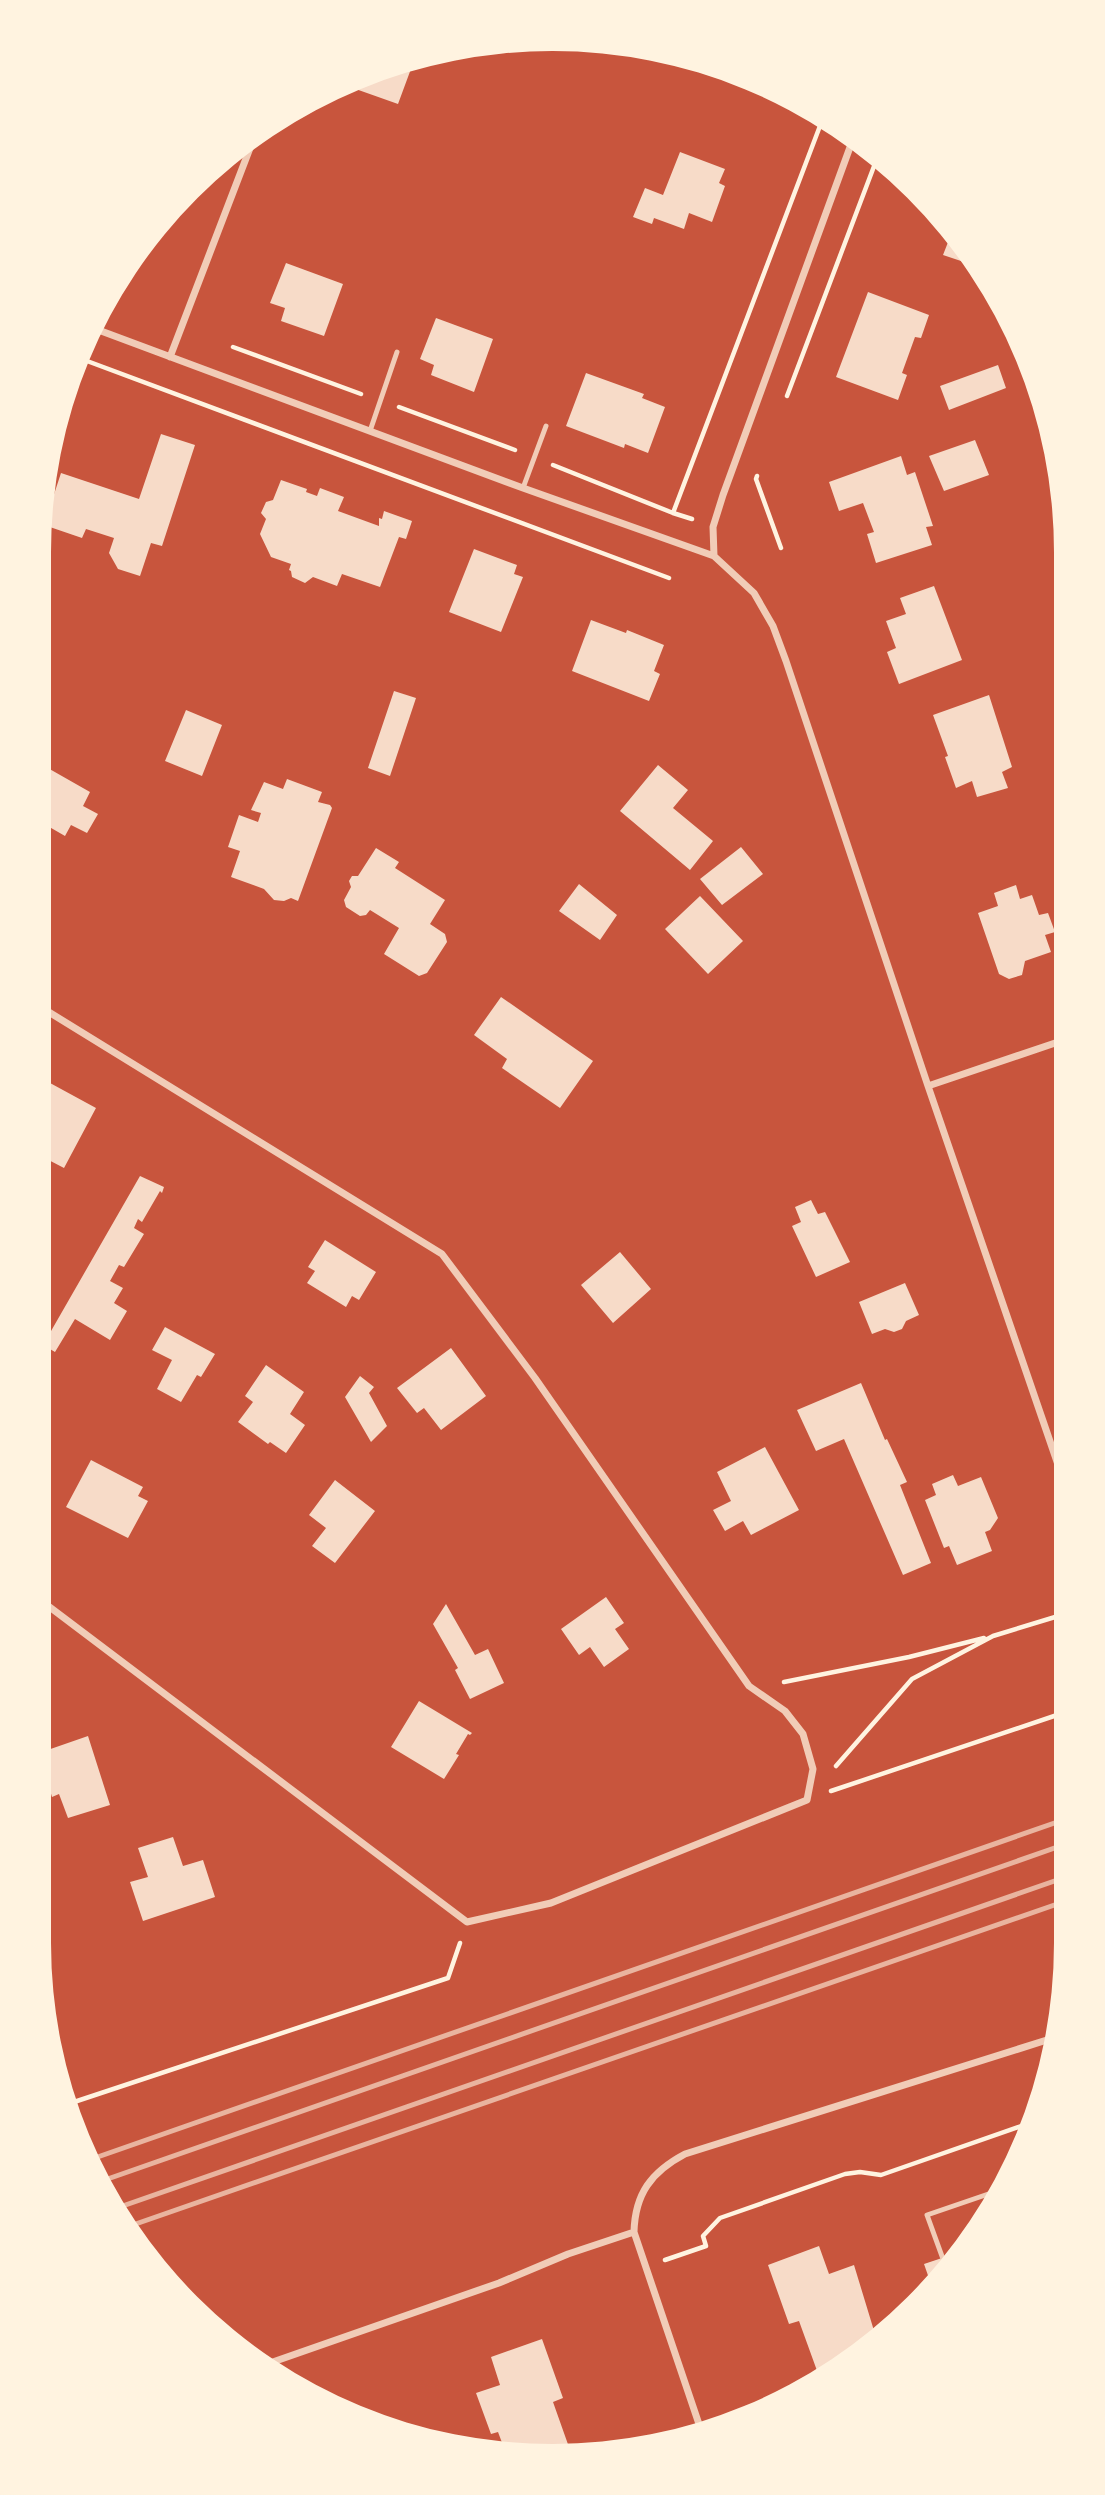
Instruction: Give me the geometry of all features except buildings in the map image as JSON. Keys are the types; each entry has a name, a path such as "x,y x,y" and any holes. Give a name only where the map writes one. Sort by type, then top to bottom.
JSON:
{"street":[{"path":"714,556 713,527 723,495 850,148"},
{"path":"170,357 248,153"},
{"path":"102,331 714,556 754,593 773,626 1054,1453"},
{"path":"51,1014 442,1254 535,1378 749,1686 785,1711 803,1734 813,1769 807,1800 551,1903 467,1922 51,1609"},
{"path":"928,1086 1054,1043"},
{"path":"698,2422 634,2232 635,2211 649,2182 660,2170 685,2154 1045,2041"},
{"path":"276,2361 499,2283 568,2254 634,2232"}],"lane":[{"path":"370,430 397,352"},
{"path":"523,488 546,426"},
{"path":"943,2258 928,2215 986,2195"}],"path":[{"path":"673,513 819,128"},
{"path":"785,403 873,167"},
{"path":"233,346 535,457 700,522"},
{"path":"88,362 670,579"},
{"path":"761,467 756,480 780,548"},
{"path":"749,1686 773,1685 844,1671 993,1636 1054,1618"},
{"path":"807,1800 912,1679 993,1636"},
{"path":"807,1800 1054,1716"},
{"path":"76,2101 448,1978 467,1922"},
{"path":"644,2266 706,2246 702,2236 720,2218 845,2174 860,2172 881,2175 1019,2127"}],"railway":[{"path":"99,2157 1054,1823"},
{"path":"110,2178 1054,1848"},
{"path":"125,2205 1054,1881"},
{"path":"137,2224 1054,1905"}]}
